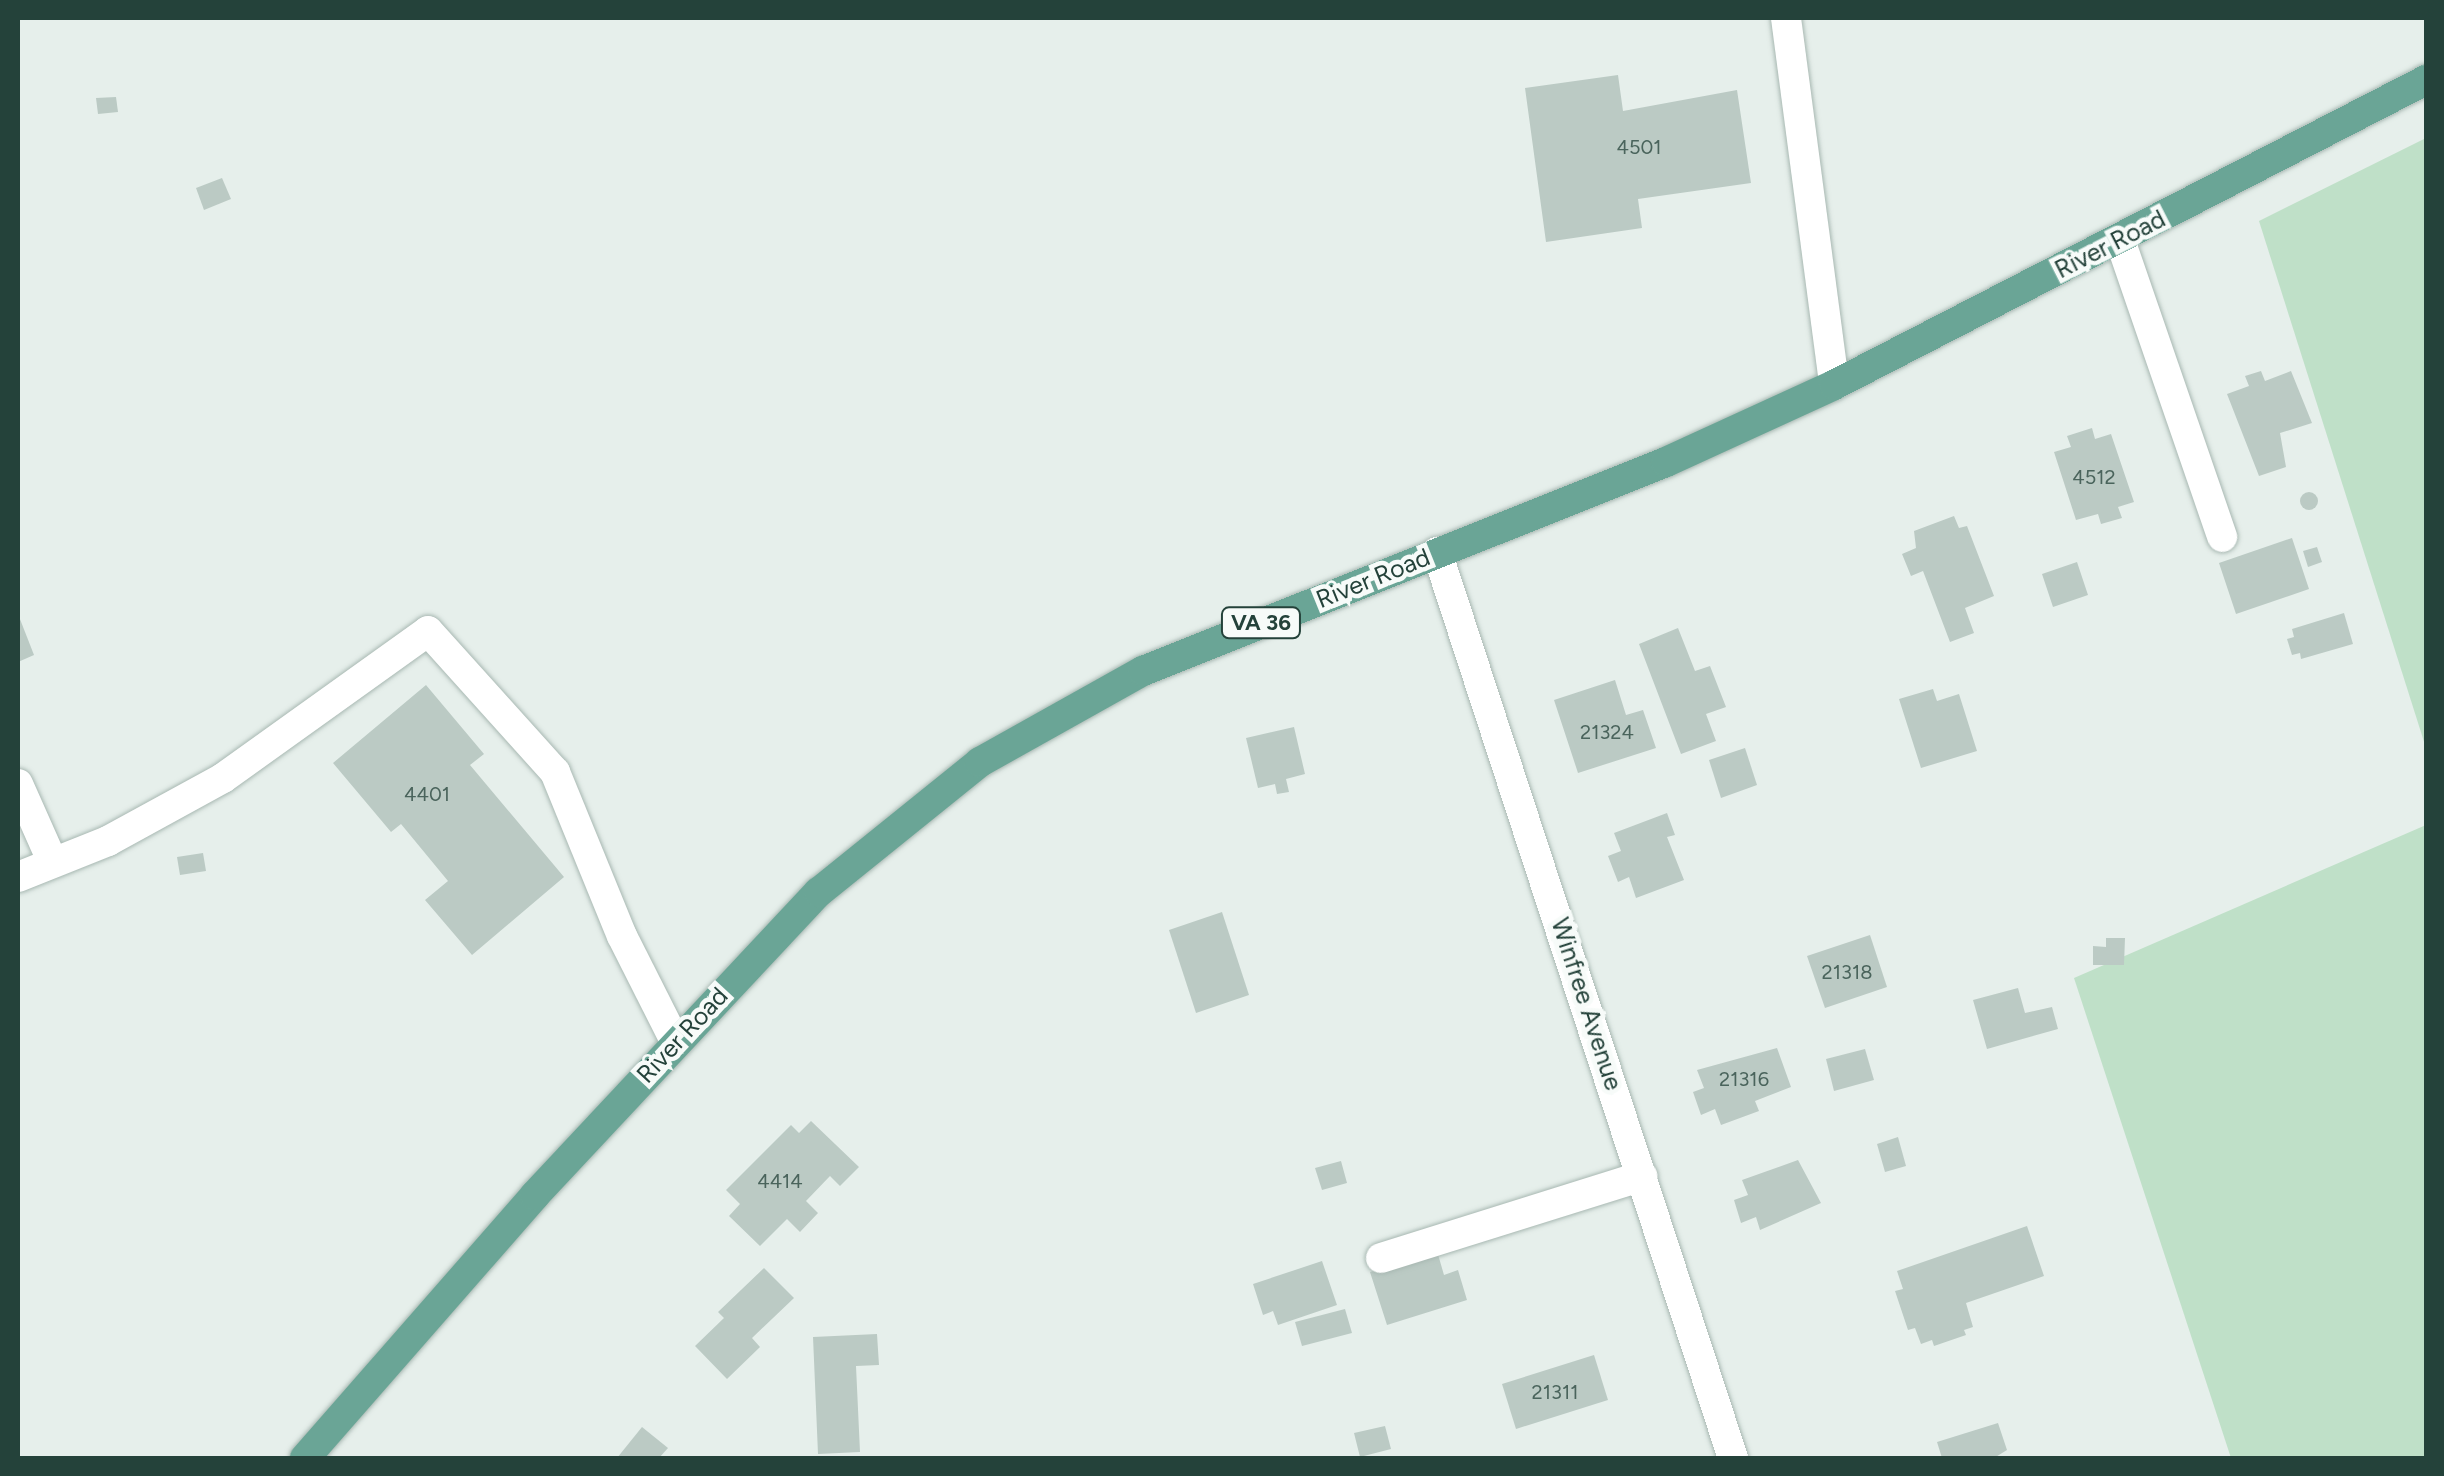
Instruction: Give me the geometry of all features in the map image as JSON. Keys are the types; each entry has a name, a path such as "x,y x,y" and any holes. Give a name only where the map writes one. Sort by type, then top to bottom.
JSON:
{"main road":[{"name":"River Road","path":"305,1458 675,1041 819,892 980,762 1143,671 1666,462 1834,385 2426,80"}],"street":[{"path":"1786,18 1834,385"},
{"path":"2120,240 2222,536"},
{"name":"Winfree Avenue","path":"1437,552 1733,1458"},
{"path":"18,877 156,818 222,778 428,631 556,772 622,936 675,1041"},
{"path":"18,784 54,863"},
{"path":"1381,1258 1642,1176"}],"green space":[{"path":"2426,138 2426,748 2259,221"},
{"path":"2426,825 2426,1458 2231,1458 2074,978"}],"building":[{"path":"1618,75 1623,111 1737,90 1751,183 1638,199 1642,228 1546,242 1525,88"},
{"path":"116,97 118,112 98,114 96,98"},
{"path":"222,178 231,199 204,210 196,188"},
{"path":"2261,371 2265,381 2291,371 2312,423 2280,433 2286,467 2259,476 2227,394 2249,386 2245,376"},
{"path":"2092,428 2095,439 2111,434 2134,502 2118,507 2122,518 2101,524 2098,514 2076,520 2054,452 2071,447 2067,436"},
{"path":"2309,492 2316,494 2316,508 2309,510 2302,508 2300,501 2302,494"},
{"path":"1954,516 1959,528 1967,526 1994,596 1965,608 1974,633 1950,642 1923,571 1911,576 1902,554 1916,548 1914,531"},
{"path":"2292,538 2309,589 2236,614 2219,563"},
{"path":"2317,547 2322,562 2308,567 2303,551"},
{"path":"2077,562 2088,595 2053,607 2042,574"},
{"path":"2344,613 2353,644 2301,659 2300,653 2292,655 2287,639 2294,637 2292,629"},
{"path":"18,614 34,655 18,662"},
{"path":"1678,628 1695,671 1710,666 1726,707 1706,714 1716,741 1681,754 1639,644"},
{"path":"1615,680 1626,715 1643,710 1656,748 1578,773 1554,700"},
{"path":"426,685 484,754 470,765 564,877 472,955 425,900 448,881 401,824 391,832 333,763"},
{"path":"1933,689 1937,701 1959,694 1977,751 1921,768 1899,699"},
{"path":"1294,727 1305,774 1286,779 1289,792 1277,794 1275,784 1258,788 1246,738"},
{"path":"1745,748 1757,785 1721,798 1709,760"},
{"path":"1667,813 1675,835 1667,837 1684,880 1636,898 1629,877 1618,882 1608,856 1621,851 1614,833"},
{"path":"203,853 206,871 180,875 177,857"},
{"path":"1222,912 1249,995 1196,1013 1169,930"},
{"path":"1870,935 1887,987 1825,1008 1807,956"},
{"path":"2106,938 2125,938 2124,965 2093,965 2093,946 2106,947"},
{"path":"2018,988 2025,1013 2052,1007 2058,1029 1987,1049 1973,1000"},
{"path":"1777,1048 1791,1087 1755,1101 1759,1111 1721,1125 1715,1109 1701,1115 1693,1092 1704,1088 1697,1070"},
{"path":"1865,1049 1874,1080 1834,1091 1826,1059"},
{"path":"811,1121 859,1167 840,1186 830,1176 806,1201 818,1213 800,1232 787,1219 760,1246 729,1216 740,1204 726,1190 791,1125 799,1133"},
{"path":"1898,1137 1906,1166 1885,1172 1877,1144"},
{"path":"1798,1160 1821,1203 1760,1230 1756,1217 1741,1223 1734,1200 1748,1195 1742,1180"},
{"path":"1341,1161 1347,1183 1322,1190 1315,1168"},
{"path":"2027,1226 2044,1276 1966,1303 1973,1327 1964,1330 1966,1335 1934,1346 1932,1340 1921,1344 1915,1328 1908,1330 1895,1291 1903,1289 1897,1271"},
{"path":"1437,1251 1444,1275 1458,1270 1467,1300 1387,1325 1370,1272"},
{"path":"1322,1261 1337,1305 1278,1325 1273,1311 1263,1315 1253,1284"},
{"path":"764,1268 794,1298 752,1338 760,1347 727,1379 695,1346 724,1318 718,1312"},
{"path":"1345,1309 1352,1333 1302,1346 1295,1322"},
{"path":"877,1334 879,1365 856,1366 860,1452 818,1454 813,1337"},
{"path":"1594,1355 1608,1400 1516,1429 1502,1384"},
{"path":"1998,1423 2007,1450 1994,1458 1942,1458 1937,1442"},
{"path":"1385,1426 1391,1449 1360,1457 1354,1433"},
{"path":"642,1427 668,1448 659,1458 617,1458"}]}
